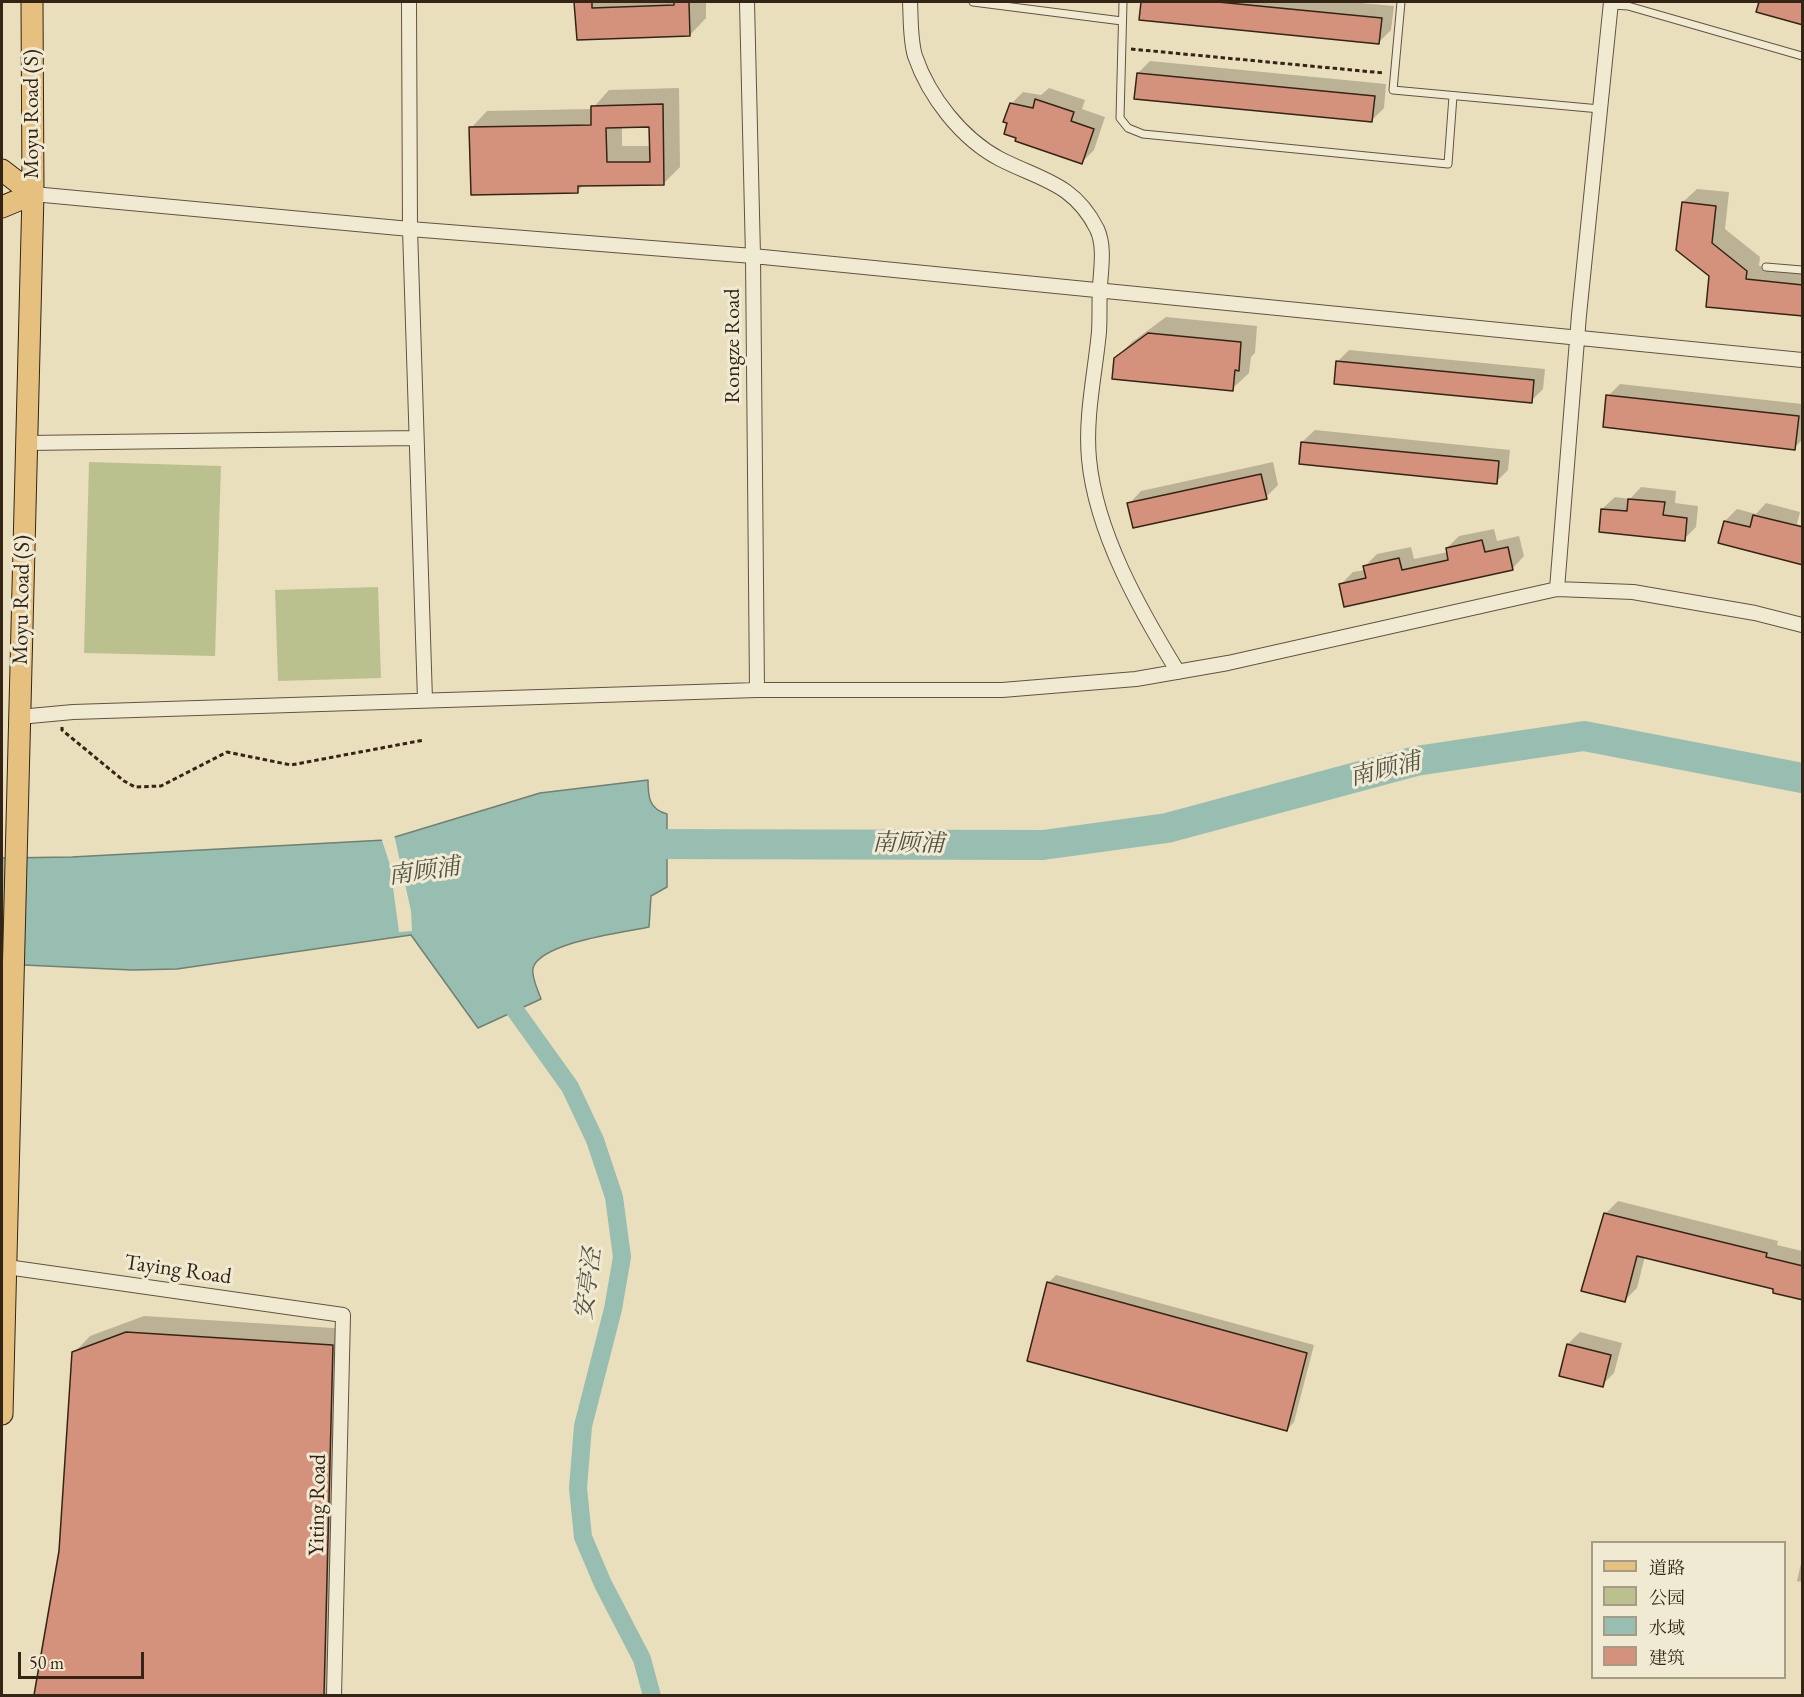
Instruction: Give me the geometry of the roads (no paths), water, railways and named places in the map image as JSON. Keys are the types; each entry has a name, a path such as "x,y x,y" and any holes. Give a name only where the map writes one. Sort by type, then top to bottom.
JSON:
{"main road":[{"name":"Moyu Road (S)","path":"2,1414 33,194 32,2"},
{"path":"2,170 33,194 2,207"}],"street":[{"path":"409,2 410,229 425,700"},
{"name":"Rongze Road","path":"747,2 753,256 757,690"},
{"path":"910,2 915,55 930,89 949,115 974,142 999,159 1057,183 1082,205 1098,230 1102,249 1099,329 1089,404 1089,460 1116,555 1151,628 1178,672"},
{"path":"1557,589 1577,339 1611,3"},
{"path":"33,194 410,229 753,256 1803,360"},
{"path":"26,443 417,438"},
{"path":"19,717 61,713 757,690 1002,690 1136,679 1228,663 1557,589 1633,591 1755,613 1803,625"},
{"name":"Taying Road","path":"7,1267 343,1315"},
{"name":"Yiting Road","path":"334,1695 343,1315"}],"lane":[{"path":"973,2 1122,21"},
{"path":"1123,2 1120,48 1120,118 1128,128 1143,134 1448,164 1453,96"},
{"path":"1401,2 1393,90 1600,109"},
{"path":"1611,3 1803,56"},
{"path":"1766,267 1803,270"}],"water":[{"path":"648,780 648,792 653,806 667,814 667,887 651,896 649,927 604,935 551,951 539,959 533,968 541,999 478,1028 411,935 177,969 132,970 2,964 2,858 72,857 385,840 540,793"}],"waterway":[{"name":"南顾浦","path":"627,844 1043,845 1167,828 1416,761 1584,736 1802,778"},
{"name":"安亭泾","path":"502,992 570,1087 595,1140 614,1197 622,1257 613,1309 583,1426 578,1488 583,1537 603,1584 642,1659 652,1696"}]}
